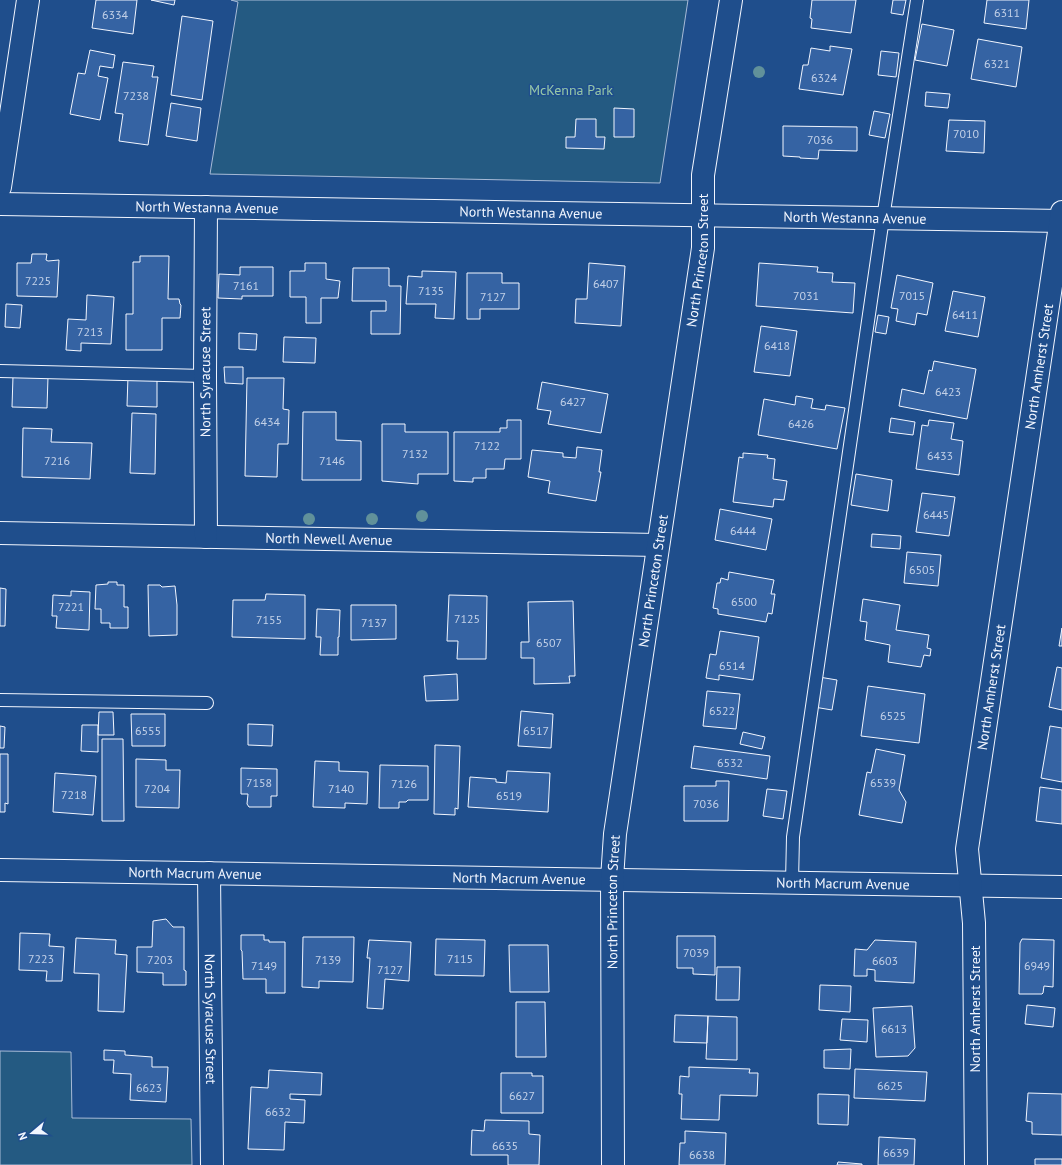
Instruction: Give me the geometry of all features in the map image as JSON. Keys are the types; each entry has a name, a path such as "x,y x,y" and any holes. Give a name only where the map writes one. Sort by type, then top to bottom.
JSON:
{"street":[{"path":"0,187 28,0"},
{"name":"North Princeton Street","path":"613,1165 612,879 615,834 703,248 703,175 731,0"},
{"name":"North Westanna Avenue","path":"0,204 883,218 1062,218"},
{"name":"North Syracuse Street","path":"206,207 206,537"},
{"name":"North Amherst Street","path":"976,1165 974,923 967,849 1062,218"},
{"name":"North Newell Avenue","path":"0,533 658,545"},
{"name":"North Macrum Avenue","path":"0,870 209,872 1062,887"},
{"name":"North Syracuse Street","path":"209,872 212,1165"}],"lane":[{"path":"792,882 793,837 883,218 918,0"},
{"path":"0,372 205,376"},
{"path":"0,700 208,704"}],"green space":[{"name":"McKenna Park","path":"231,0 688,0 660,183 210,174 238,2"},
{"path":"0,1051 71,1052 72,1118 191,1119 192,1165 0,1165"}],"building":[{"path":"96,0 137,0 133,34 92,28"},
{"path":"151,0 175,0 174,5"},
{"path":"812,0 856,0 851,33 811,28 812,19 810,18"},
{"path":"893,0 906,0 903,15 891,13"},
{"path":"987,0 1029,0 1026,29 984,23"},
{"path":"182,16 213,21 202,100 171,95"},
{"path":"922,24 954,30 947,66 915,60"},
{"path":"978,39 1022,47 1016,87 971,79"},
{"path":"830,46 852,49 843,95 799,89 803,65 808,65 811,48 830,51"},
{"path":"90,50 115,55 113,68 100,66 98,76 108,78 100,120 70,114 78,73 85,74"},
{"path":"881,51 899,53 896,77 878,75"},
{"path":"123,62 154,66 152,77 158,77 148,145 119,141 123,114 115,113"},
{"path":"926,92 950,94 948,108 925,106"},
{"path":"171,103 201,108 197,141 166,136"},
{"path":"614,108 634,109 634,137 614,137"},
{"path":"874,111 890,114 885,138 869,135"},
{"path":"576,119 596,119 596,137 605,137 604,149 566,148 566,137 575,137"},
{"path":"949,120 985,121 984,153 946,151"},
{"path":"783,126 857,127 857,151 819,150 818,159 783,156"},
{"path":"32,254 47,254 46,260 48,261 59,260 57,297 17,296 17,263 31,263"},
{"path":"140,256 169,256 168,299 179,299 181,305 180,318 162,318 162,350 126,350 126,314 133,314 133,262 140,262"},
{"path":"305,263 326,263 326,279 340,281 338,298 321,298 321,323 306,323 306,297 290,297 290,271 305,271"},
{"path":"589,263 625,266 621,326 575,323 576,299 587,299"},
{"path":"759,263 818,267 817,272 833,273 832,282 855,283 853,313 756,306"},
{"path":"240,267 273,267 273,296 242,296 242,299 218,298 219,274 240,275"},
{"path":"353,268 389,268 389,286 401,286 400,334 371,334 371,311 386,311 386,301 352,301"},
{"path":"422,271 456,272 454,319 435,318 436,304 406,304 408,276 422,277"},
{"path":"467,273 502,273 502,283 519,283 519,309 480,309 480,319 467,319"},
{"path":"897,275 933,283 927,315 917,313 915,325 896,321 898,309 891,308"},
{"path":"953,291 985,297 978,337 945,331"},
{"path":"87,295 114,297 111,344 81,343 81,351 66,350 68,319 86,320"},
{"path":"6,304 22,305 20,328 5,327"},
{"path":"878,315 889,317 886,334 875,332"},
{"path":"761,326 797,331 790,376 754,372"},
{"path":"239,333 257,334 256,350 239,349"},
{"path":"284,337 316,338 315,363 283,362"},
{"path":"934,361 976,369 967,419 899,406 902,389 924,394 929,370 932,371"},
{"path":"224,367 243,367 243,384 225,383"},
{"path":"13,376 48,377 47,408 12,407"},
{"path":"128,376 157,377 157,407 127,406"},
{"path":"247,378 284,378 283,409 289,410 288,444 278,444 277,477 245,476"},
{"path":"542,382 608,394 601,433 548,424 551,411 537,409"},
{"path":"796,396 813,399 811,408 825,410 826,405 845,408 837,449 758,435 764,399 795,405"},
{"path":"303,412 336,412 336,440 361,441 361,480 302,480"},
{"path":"132,413 156,414 155,474 130,473"},
{"path":"891,418 915,422 913,435 889,432"},
{"path":"507,420 521,420 521,459 505,459 504,469 486,469 486,478 473,478 473,482 454,481 454,432 500,432 500,428 507,428"},
{"path":"929,420 954,423 951,439 963,441 959,475 916,469 922,425 928,426"},
{"path":"382,424 405,424 405,432 448,432 448,474 418,474 418,484 382,481"},
{"path":"23,428 52,429 51,442 92,443 90,479 22,477"},
{"path":"577,447 602,450 599,472 601,472 596,501 548,493 550,481 528,477 532,450 563,453 563,457 576,458"},
{"path":"743,453 768,455 767,458 775,459 773,479 787,481 784,500 774,499 773,507 733,502 739,457 743,458"},
{"path":"856,474 892,480 888,511 851,505"},
{"path":"922,493 955,497 949,536 916,532"},
{"path":"720,509 772,519 766,550 715,540"},
{"path":"872,534 901,536 900,549 871,547"},
{"path":"907,552 941,555 938,586 904,583"},
{"path":"729,572 774,580 771,594 775,594 772,614 768,613 766,622 718,614 718,609 713,608 717,583 720,583 721,578 728,580"},
{"path":"108,582 117,582 117,585 124,585 124,607 128,607 128,628 110,628 110,623 101,623 101,609 95,609 96,585 108,584"},
{"path":"148,585 160,585 162,587 175,586 177,605 177,635 149,636"},
{"path":"0,588 6,589 5,626 0,626"},
{"path":"71,591 90,592 89,630 56,628 57,616 52,616 53,595 71,596"},
{"path":"266,594 305,595 305,639 232,637 233,600 265,600"},
{"path":"449,595 487,596 486,659 457,659 458,641 447,641"},
{"path":"863,599 900,605 896,630 929,635 927,648 931,649 930,656 924,655 921,667 888,662 890,645 865,640 867,622 860,621"},
{"path":"573,601 575,676 569,676 570,683 534,684 534,658 521,658 521,642 529,642 528,602"},
{"path":"351,605 396,605 396,639 351,640"},
{"path":"317,609 340,610 338,655 320,655 321,637 316,637"},
{"path":"1062,628 1062,646 1059,646"},
{"path":"720,631 759,637 753,680 719,675 719,680 706,678 710,654 716,655"},
{"path":"1057,667 1062,668 1062,710 1049,707"},
{"path":"457,674 458,700 426,701 424,676"},
{"path":"819,677 837,680 832,710 814,707"},
{"path":"868,686 925,694 919,743 861,736"},
{"path":"707,691 740,694 736,729 703,726"},
{"path":"521,711 553,714 551,748 518,746"},
{"path":"99,712 113,712 114,735 98,735"},
{"path":"131,714 165,714 165,746 132,746"},
{"path":"248,724 273,725 272,746 248,745"},
{"path":"82,725 98,725 98,752 81,751"},
{"path":"0,726 5,727 4,748 0,748"},
{"path":"1050,726 1062,728 1062,782 1041,778"},
{"path":"743,732 765,737 762,749 740,744"},
{"path":"102,739 123,739 124,821 102,821"},
{"path":"435,745 460,746 458,809 455,808 455,815 434,814"},
{"path":"694,746 770,756 767,779 691,768"},
{"path":"876,749 905,755 899,790 906,802 902,823 859,815 867,772 871,773"},
{"path":"0,754 8,754 8,804 5,803 5,812 0,812"},
{"path":"136,759 166,760 166,770 180,770 179,808 136,807"},
{"path":"315,761 339,762 339,771 368,772 367,804 345,803 345,808 313,807"},
{"path":"380,765 428,766 428,800 408,800 406,802 399,802 399,808 379,808"},
{"path":"241,768 277,769 277,796 271,796 271,807 249,807 247,804 248,794 241,794"},
{"path":"507,771 550,773 548,812 468,807 470,777 496,779 496,782 506,783"},
{"path":"55,773 96,776 93,815 53,812"},
{"path":"716,781 729,781 728,821 684,821 684,786 716,786"},
{"path":"1040,787 1062,790 1062,824 1036,821"},
{"path":"767,789 787,791 783,819 763,816"},
{"path":"166,919 173,927 184,927 184,970 186,971 186,985 163,985 163,973 137,972 137,947 152,947 153,921"},
{"path":"20,933 50,934 49,946 64,947 62,981 46,981 47,971 19,970"},
{"path":"241,935 264,935 264,940 269,940 269,942 285,942 285,993 266,993 266,979 243,979"},
{"path":"677,936 715,936 715,975 693,974 693,968 677,968"},
{"path":"303,937 354,937 353,982 319,981 319,988 302,987"},
{"path":"76,938 116,940 115,954 127,955 124,1012 98,1011 99,974 74,973"},
{"path":"436,939 485,940 484,976 435,975"},
{"path":"1022,939 1054,940 1053,987 1044,986 1042,994 1019,994 1020,943"},
{"path":"369,940 411,942 409,981 385,979 383,1009 367,1008 370,958 367,958"},
{"path":"875,940 916,942 914,983 875,981 875,970 867,969 867,976 854,976 855,949 867,950"},
{"path":"509,945 548,945 549,992 510,992"},
{"path":"717,967 740,967 739,1000 716,1000"},
{"path":"820,985 851,986 850,1012 819,1010"},
{"path":"516,1002 545,1002 546,1057 516,1057"},
{"path":"1027,1005 1055,1008 1053,1027 1025,1024"},
{"path":"912,1006 915,1048 908,1056 876,1057 873,1008"},
{"path":"675,1015 708,1016 707,1043 674,1042"},
{"path":"708,1016 737,1017 737,1060 706,1059"},
{"path":"842,1019 868,1020 867,1042 840,1040"},
{"path":"851,1049 850,1069 824,1068 824,1050"},
{"path":"104,1050 125,1051 125,1055 152,1057 152,1067 168,1067 166,1102 130,1100 131,1074 113,1073 114,1060 104,1060"},
{"path":"689,1067 750,1069 749,1073 758,1073 757,1096 720,1095 719,1120 681,1119 682,1094 679,1094 680,1076 689,1077"},
{"path":"855,1069 927,1072 925,1101 854,1098"},
{"path":"269,1070 322,1073 321,1095 290,1094 290,1099 305,1100 304,1123 285,1122 284,1150 248,1149 251,1087 268,1088"},
{"path":"501,1073 532,1073 532,1076 543,1076 543,1113 501,1113"},
{"path":"1028,1093 1062,1094 1062,1135 1032,1134 1032,1122 1026,1121"},
{"path":"818,1094 849,1095 848,1125 818,1124"},
{"path":"485,1120 529,1121 529,1134 540,1135 539,1165 508,1165 508,1155 471,1155 472,1130 484,1131"},
{"path":"685,1131 726,1133 725,1165 679,1165 680,1143 685,1143"},
{"path":"879,1137 915,1139 914,1165 878,1165"},
{"path":"1035,1159 1062,1159 1062,1165 1035,1165"},
{"path":"838,1162 862,1164 862,1165 837,1165"}]}
